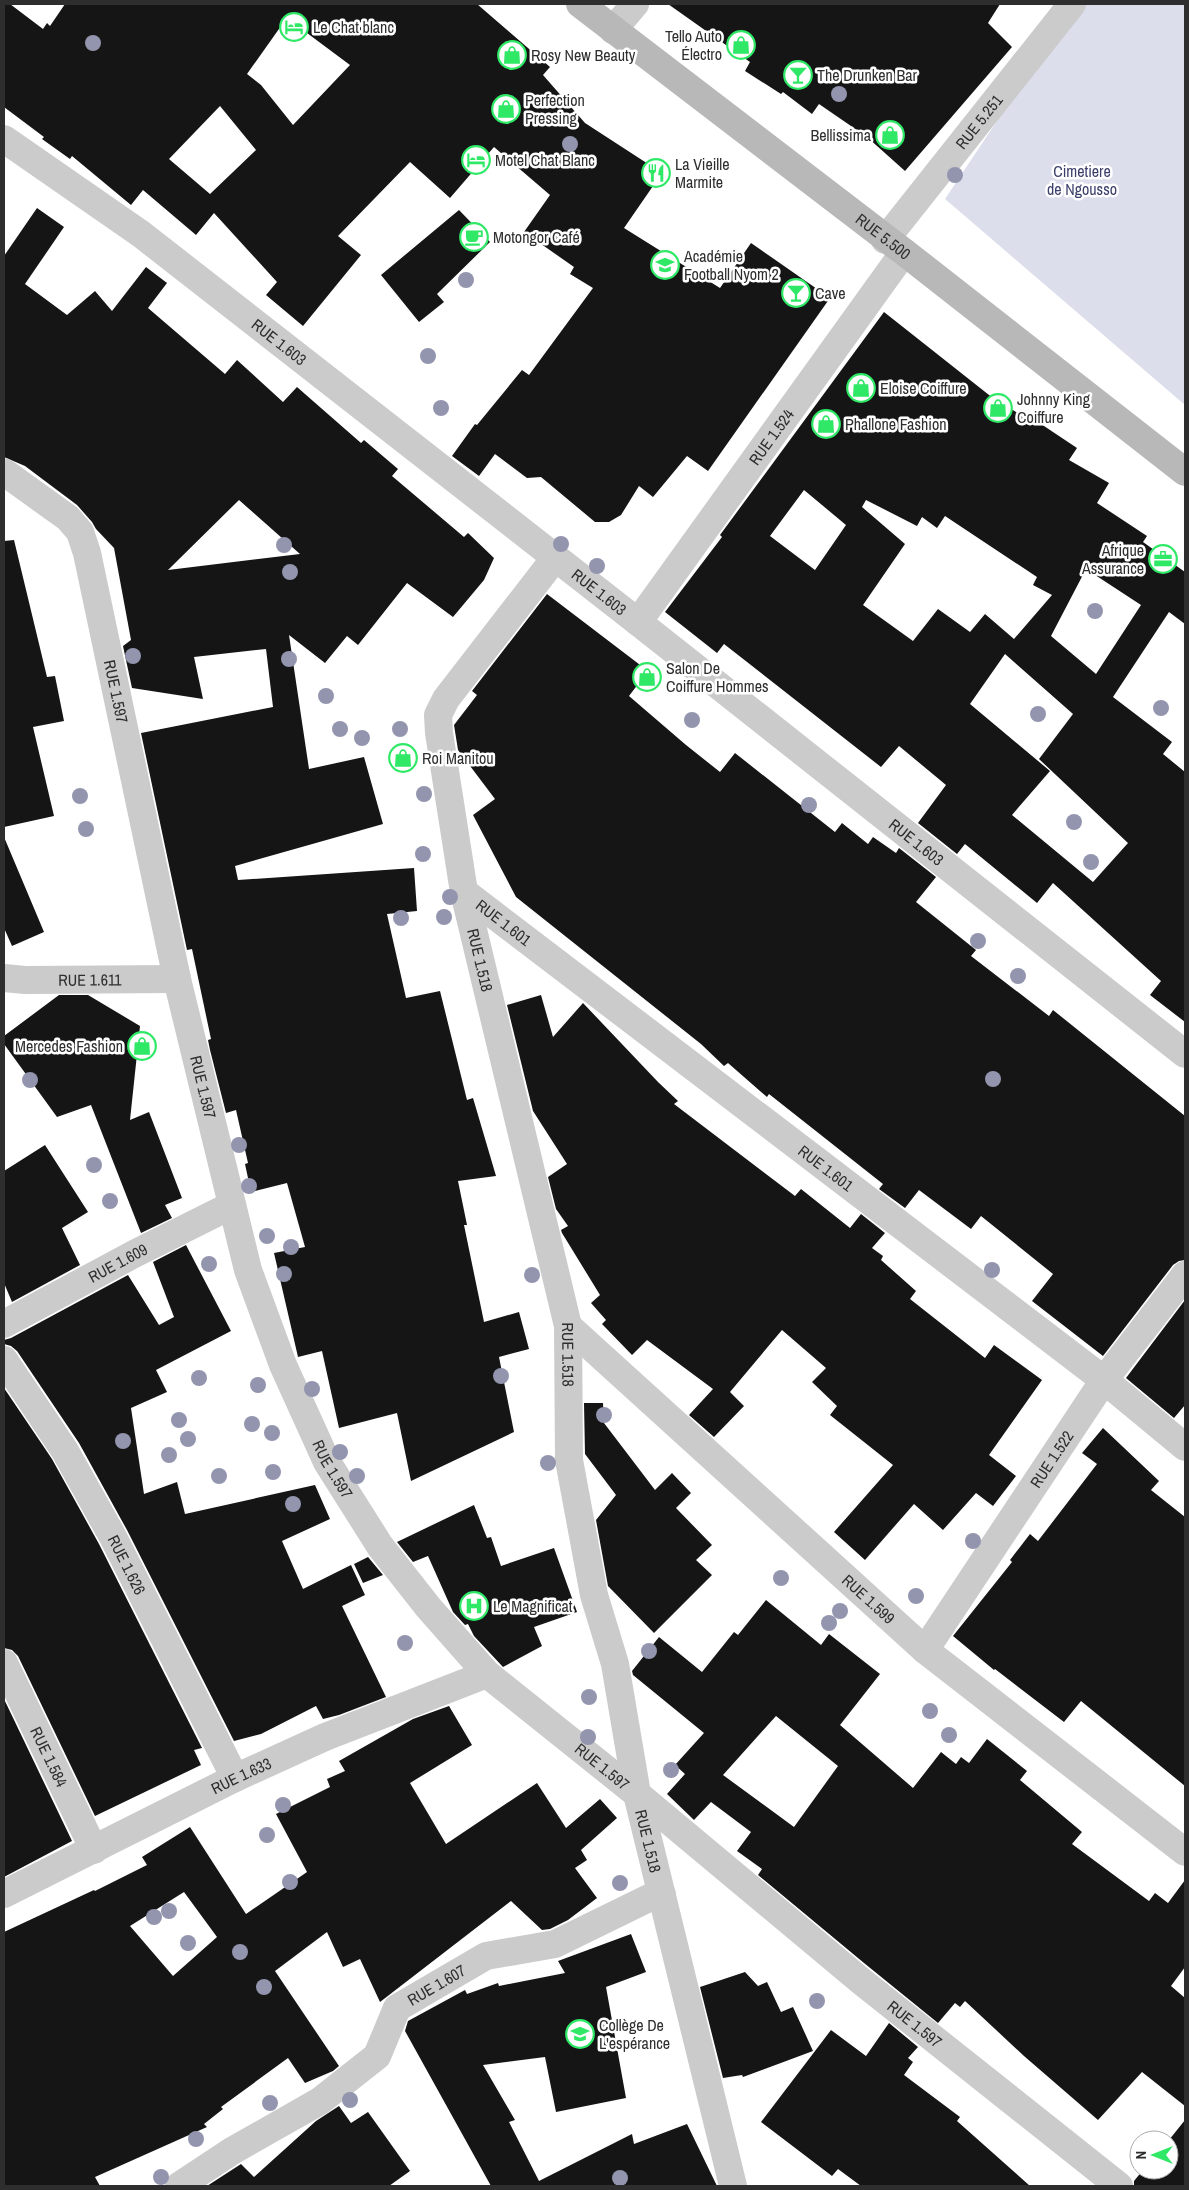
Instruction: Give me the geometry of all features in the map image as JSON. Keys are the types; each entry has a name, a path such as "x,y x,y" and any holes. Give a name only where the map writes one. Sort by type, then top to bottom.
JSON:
{"main road":[{"name":"RUE 5.500","path":"580,4 1185,472"}],"street":[{"path":"613,30 635,4"},
{"name":"RUE 5.251","path":"895,246 1072,4"},
{"name":"RUE 1.603","path":"4,139 141,234 638,622 1185,1054"},
{"name":"RUE 1.524","path":"638,622 895,246"},
{"name":"RUE 1.597","path":"4,472 68,518 80,532 89,563 177,978 248,1270 283,1365 328,1462 380,1546 428,1607 487,1674 637,1794 861,1981 1118,2186"},
{"name":"RUE 1.518","path":"555,558 446,699 438,715 439,733 464,892 568,1326 569,1460 594,1595 615,1664 637,1794 733,2186"},
{"name":"RUE 1.601","path":"464,892 1104,1380 1185,1448"},
{"name":"RUE 1.611","path":"4,978 25,980 177,978"},
{"name":"RUE 1.609","path":"4,1324 134,1254 232,1205"},
{"name":"RUE 1.522","path":"925,1650 1104,1380 1185,1275"},
{"name":"RUE 1.599","path":"568,1326 925,1650 1185,1852"},
{"name":"RUE 1.626","path":"4,1360 65,1451 113,1537 235,1778"},
{"name":"RUE 1.584","path":"4,1662 94,1850"},
{"name":"RUE 1.633","path":"4,1894 235,1778 325,1737 487,1674"},
{"name":"RUE 1.607","path":"179,2186 232,2151 320,2102 377,2056 397,2008 486,1956 555,1944 652,1896 662,1895"}],"green space":[{"name":"Cimetiere de Ngousso","path":"1075,4 1185,4 1185,405 945,199"}],"building":[{"path":"4,4 10,4 43,29 47,23 50,26 65,4 477,4 550,67 543,75 585,123 662,173 624,228 720,288 751,243 830,298 708,471 687,456 653,497 639,486 621,515 609,522 595,522 541,477 527,478 495,454 479,476 452,456 475,424 477,425 522,370 529,375 593,288 570,274 574,267 524,232 550,195 494,147 450,198 410,162 338,236 361,255 303,326 266,295 277,282 214,213 196,235 143,190 131,205 72,156 70,159 42,139 44,137 4,107","holes":["286,19 350,65 293,125 261,85 247,74","220,106 256,150 210,194 169,159"]},
{"path":"668,4 1000,4 988,23 1012,47 905,171 867,137 819,104 812,114 783,92 781,94 745,71 750,62"},
{"path":"37,208 64,227 25,284 67,315 95,291 112,311 146,267 167,283 148,308 225,374 237,360 283,402 297,387 361,443 364,440 398,469 392,476 464,537 468,533 494,558 484,580 453,617 407,583 358,645 347,636 325,663 289,635 309,769 364,757 383,824 235,866 238,880 414,868 417,911 387,914 406,998 440,991 467,1100 473,1098 496,1176 458,1181 467,1225 464,1225 484,1322 519,1312 529,1349 499,1357 514,1432 411,1481 397,1413 339,1428 322,1351 298,1357 274,1253 305,1247 287,1183 251,1192 245,1164 248,1163 236,1110 226,1113 210,1050 208,1040 211,1039 192,949 187,950 141,733 273,707 266,649 194,657 203,699 132,688 123,646 131,640 114,548 77,505 25,466 4,457 4,256","holes":["239,500 300,554 168,570"]},
{"path":"459,210 490,242 437,294 444,302 419,322 381,275"},
{"path":"884,312 989,395 1024,417 1026,414 1077,448 1069,460 1109,483 1097,503 1147,536 1143,542 1185,572 1185,624 1169,612 1113,697 1172,742 1163,754 1185,772 1185,1022 1150,995 1161,981 1053,883 1037,903 965,844 957,854 918,823 946,785 899,746 881,767 724,644 717,653 665,612 722,537 720,535","holes":["804,490 846,525 815,570 770,536","866,500 917,526 922,517 937,528 945,516 1037,577 1033,585 1052,595 1014,639 985,614 970,632 938,609 913,641 863,605 905,544 862,507","1086,569 1141,605 1096,674 1051,636","1005,654 1073,714 1039,759 1128,843 1093,882 1012,815 1050,771 970,704"]},
{"path":"14,540 47,677 55,676 64,721 33,727 54,816 4,827 4,541"},
{"path":"547,594 648,671 629,696 686,745 720,772 735,753 835,832 842,823 868,844 873,837 896,853 899,848 936,877 916,902 976,950 971,956 1049,1016 1053,1010 1185,1116 1185,1260 1173,1265 1103,1356 1032,1301 1053,1274 981,1216 971,1229 919,1190 905,1208 879,1189 883,1184 769,1094 767,1097 728,1063 724,1066 701,1044 516,897 473,815 495,799 458,750 454,725 477,695 472,691"},
{"path":"4,837 44,932 12,946 4,928"},
{"path":"59,995 88,995 140,1026 130,1120 149,1112 182,1198 165,1205 172,1218 141,1233 91,1105 57,1117 4,1044 4,1036"},
{"path":"541,995 553,1037 583,1003 678,1101 674,1104 795,1196 801,1189 850,1228 861,1214 885,1233 872,1248 883,1256 881,1260 916,1291 910,1299 985,1358 994,1345 1042,1380 989,1455 1016,1476 993,1506 976,1493 943,1530 914,1504 865,1560 834,1532 893,1465 830,1415 837,1406 812,1382 826,1368 782,1330 730,1392 744,1406 714,1437 689,1415 713,1389 647,1340 632,1355 602,1324 606,1320 591,1303 600,1295 561,1230 568,1226 556,1209 548,1177 567,1164 533,1111 507,1005"},
{"path":"45,1145 88,1212 62,1228 80,1265 12,1302 4,1283 4,1171"},
{"path":"186,1245 231,1331 156,1370 167,1392 131,1408 144,1494 177,1482 185,1514 315,1485 330,1519 282,1541 303,1589 351,1565 365,1595 342,1606 386,1697 323,1719 316,1706 261,1734 234,1741 127,1530 79,1443 17,1351 11,1346 4,1344 4,1340 128,1275 159,1325 174,1317 153,1262"},
{"path":"1185,1300 1185,1405 1174,1418 1126,1378"},
{"path":"4,1388 52,1459 99,1544 202,1748 194,1750 201,1765 95,1816 18,1656 12,1650 4,1648"},
{"path":"584,1403 603,1403 604,1423 655,1490 672,1473 691,1493 676,1508 712,1545 696,1560 712,1575 654,1633 608,1586 596,1520 616,1495 585,1454"},
{"path":"1103,1428 1159,1481 1151,1490 1185,1517 1185,1786 1081,1701 1064,1722 994,1670 953,1636 1012,1562 1010,1560 1030,1534 1038,1541 1097,1464 1082,1453"},
{"path":"474,1505 487,1538 491,1537 501,1566 554,1548 577,1612 534,1627 542,1646 503,1667 474,1636 468,1624 465,1625 453,1612 428,1556 413,1562 397,1542"},
{"path":"368,1557 383,1575 363,1583 354,1564"},
{"path":"766,1600 821,1645 829,1634 880,1674 840,1725 913,1788 941,1752 956,1764 961,1757 969,1763 987,1739 1027,1771 1020,1780 1082,1832 1072,1844 1149,1901 1155,1893 1168,1903 1185,1880 1185,1967 1171,1986 1185,1998 1185,2106 1142,2072 1098,2120 1024,2056 965,2001 960,2007 955,2003 938,2023 864,1963 758,1875 762,1869 737,1851 751,1832 711,1802 694,1820 667,1794 685,1774 675,1765 704,1733 633,1675 632,1671 659,1637 702,1672 734,1632 738,1635","holes":["776,1716 838,1766 794,1827 723,1775"]},
{"path":"4,1699 72,1841 4,1877"},
{"path":"449,1706 472,1745 410,1783 446,1844 537,1783 566,1828 600,1799 617,1818 581,1850 587,1860 575,1868 597,1898 568,1920 550,1929 542,1930 511,1901 380,2002 360,1959 343,1967 327,1932 275,1971 339,2066 333,2071 305,2083 288,2058 221,2107 223,2109 204,2124 207,2127 95,2177 100,2186 4,2186 4,1932 147,1865 142,1857 190,1827 246,1914 307,1872 276,1814 330,1787 327,1779 345,1771 339,1761 413,1719","holes":["184,1892 217,1937 173,1976 130,1926"]},
{"path":"631,1934 646,1972 606,1987 626,2098 556,2112 545,2057 483,2065 515,2120 509,2122 539,2181 632,2134 634,2144 687,2124 717,2186 491,2186 405,2031 408,2021 465,1990 467,1994 498,1983 499,1986 565,1973 558,1961"},
{"path":"745,1972 758,1986 767,1982 781,2012 793,2007 813,2051 743,2077 742,2075 723,2078 700,1987"},
{"path":"889,2023 918,2047 908,2058 913,2062 904,2075 960,2117 957,2121 1030,2186 861,2186 838,2169 832,2176 761,2122 831,2030 866,2056"},
{"path":"339,2106 351,2123 368,2112 410,2171 389,2186 207,2186 241,2164 254,2177 316,2121"},
{"path":"1185,2120 1185,2186 1134,2186 1135,2180 1179,2180 1179,2130 1177,2130"}],"place":[{"name":"Le Chat blanc","path":"294,27"},
{"name":"Tello Auto Électro","path":"741,45"},
{"name":"Rosy New Beauty","path":"512,55"},
{"name":"The Drunken Bar","path":"798,75"},
{"name":"Perfection Pressing","path":"506,109"},
{"name":"Bellissima","path":"890,135"},
{"name":"Motel Chat Blanc","path":"476,160"},
{"name":"La Vieille Marmite","path":"656,173"},
{"name":"Motongor Café","path":"474,237"},
{"name":"Académie Football Nyom 2","path":"665,265"},
{"name":"Cave","path":"796,293"},
{"name":"Eloise Coiffure","path":"861,388"},
{"name":"Johnny King Coiffure","path":"998,408"},
{"name":"Phallone Fashion","path":"826,424"},
{"name":"Afrique Assurance","path":"1163,559"},
{"name":"Salon De Coiffure Hommes","path":"647,677"},
{"name":"Roi Manitou","path":"403,758"},
{"name":"Mercedes Fashion","path":"142,1046"},
{"name":"Le Magnificat","path":"474,1606"},
{"name":"Collège De L'espérance","path":"580,2034"}]}
